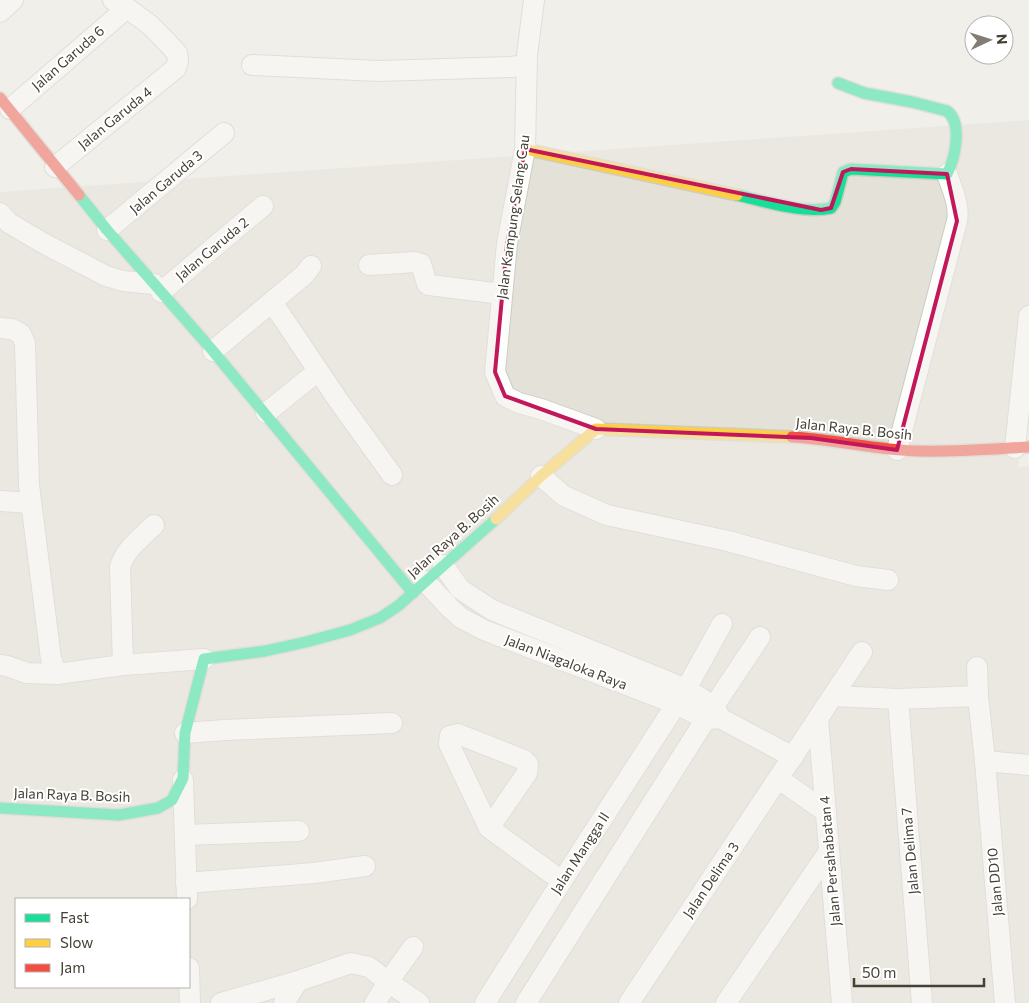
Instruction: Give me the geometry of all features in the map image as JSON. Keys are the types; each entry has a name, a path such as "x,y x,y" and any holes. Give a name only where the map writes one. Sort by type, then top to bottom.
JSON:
{"street":[{"path":"0,12 13,0"},
{"name":"Jalan Kampung Selang Cau","path":"534,0 527,55 525,149 507,244 495,372 506,396 519,403 596,429"},
{"name":"Jalan Garuda 4","path":"55,167 176,68 178,61 177,53 150,25 120,4"},
{"name":"Jalan Garuda 6","path":"5,103 120,4"},
{"path":"252,65 378,71 527,65"},
{"path":"838,83 864,93 947,111 954,120 955,143 950,169 947,174 957,206 957,221 897,450"},
{"path":"5,103 107,230 419,587"},
{"name":"Jalan Garuda 3","path":"107,230 224,134"},
{"path":"525,149 792,207 820,210 831,208 835,202 843,172 851,170 947,174"},
{"name":"Jalan Garuda 2","path":"158,288 263,206"},
{"path":"0,213 10,223 43,243 75,258 106,276 158,288"},
{"path":"369,264 415,262 421,264 427,284 429,285 502,294"},
{"path":"213,351 304,275 311,266"},
{"path":"272,302 338,400 392,475"},
{"path":"1022,448 1029,316"},
{"path":"0,328 12,329 21,334 25,343 31,503 51,659 57,674"},
{"path":"266,413 318,371"},
{"name":"Jalan Raya B. Bosih","path":"0,808 118,815 158,808 172,800 183,778 185,733 204,659 265,651 306,642 350,630 380,618 398,606 541,476 596,429 811,438 917,451 1022,448"},
{"path":"541,476 564,496 607,514 728,541 856,576 888,580"},
{"path":"0,501 31,503"},
{"path":"123,664 120,567 128,550 154,525"},
{"name":"Jalan Niagaloka Raya","path":"443,565 460,589 492,610 681,696 793,757"},
{"name":"Jalan Niagaloka Raya","path":"419,587 461,618 484,630 681,696"},
{"name":"Jalan Mangga II","path":"485,1003 681,696 722,624"},
{"path":"526,1003 713,714 760,637"},
{"name":"Jalan Delima 3","path":"629,1003 862,652"},
{"path":"0,665 27,673 57,674 123,664 204,659"},
{"name":"Jalan DD10","path":"978,667 978,696 1005,1003"},
{"path":"833,696 898,698 978,696"},
{"name":"Jalan Delima 7","path":"898,698 922,1003"},
{"name":"Jalan Persahabatan 4","path":"818,719 839,1000"},
{"path":"185,733 392,723"},
{"path":"489,828 527,773 528,764 524,760 458,734 450,736 449,744 489,828 562,880"},
{"path":"985,761 1029,765"},
{"path":"183,778 186,891 365,866"},
{"path":"779,779 826,812"},
{"path":"185,835 299,831"},
{"path":"726,1003 829,851"},
{"path":"375,1003 413,948"},
{"path":"221,1003 298,981 351,963 368,967 419,1003"},
{"path":"284,1003 298,981"},
{"path":"190,988 190,1003"}],"highlighted area":[{"path":"525,149 821,210 831,208 843,172 851,169 947,174 957,221 897,450 811,438 596,429 505,396 495,372 507,244"}],"shaded area":[{"path":"1029,120 1029,368 1018,467 1029,466 1029,1003 0,1003 0,192"}],"traffic: fast":[{"path":"737,195 796,208 831,208 835,202 843,172 851,169 947,174 953,160 956,141 955,124 947,111 864,93 838,83"},
{"path":"79,195 107,230 213,351 413,593"},
{"path":"0,808 119,815 158,808 172,800 183,778 185,733 204,659 265,651 306,642 350,630 380,618 398,606 496,519"}],"traffic: slow":[{"path":"525,149 737,195"},
{"path":"496,519 541,476 596,429 792,437"}],"traffic: jam":[{"path":"0,98 79,195"},
{"path":"792,437 886,449 918,451 960,451 1029,447"}]}
